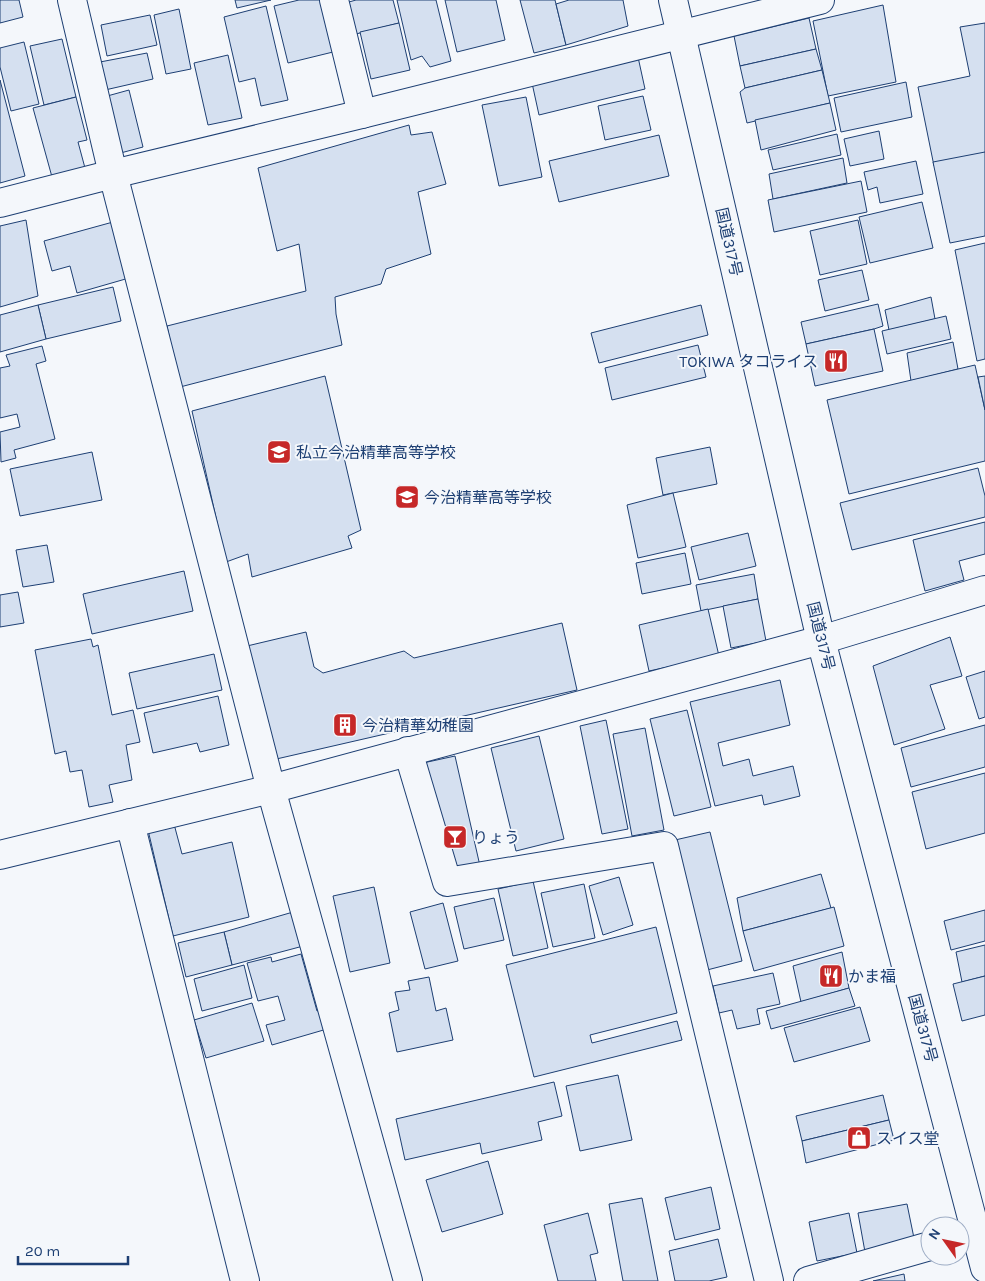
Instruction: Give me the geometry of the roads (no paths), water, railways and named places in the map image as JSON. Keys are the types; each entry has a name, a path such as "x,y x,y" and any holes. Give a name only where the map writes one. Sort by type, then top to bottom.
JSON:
{"main road":[{"path":"72,0 113,174 271,789 408,1281"},
{"path":"334,0 362,114"},
{"name":"国道317号","path":"673,0 821,640 974,1234 985,1268"},
{"path":"0,203 820,0"},
{"path":"0,855 271,789 821,640 985,590"},
{"path":"408,751 447,882 664,846 770,1281"},
{"path":"130,824 245,1281"},
{"path":"808,1281 920,1249"}],"place":[{"name":"TOKIWA タコライス","path":"836,361"},
{"name":"私立今治精華高等学校","path":"279,452"},
{"name":"今治精華高等学校","path":"407,497"},
{"name":"今治精華幼稚園","path":"345,725"},
{"name":"りょう","path":"455,837"},
{"name":"かま福","path":"831,976"},
{"name":"スイス堂","path":"859,1138"}]}
